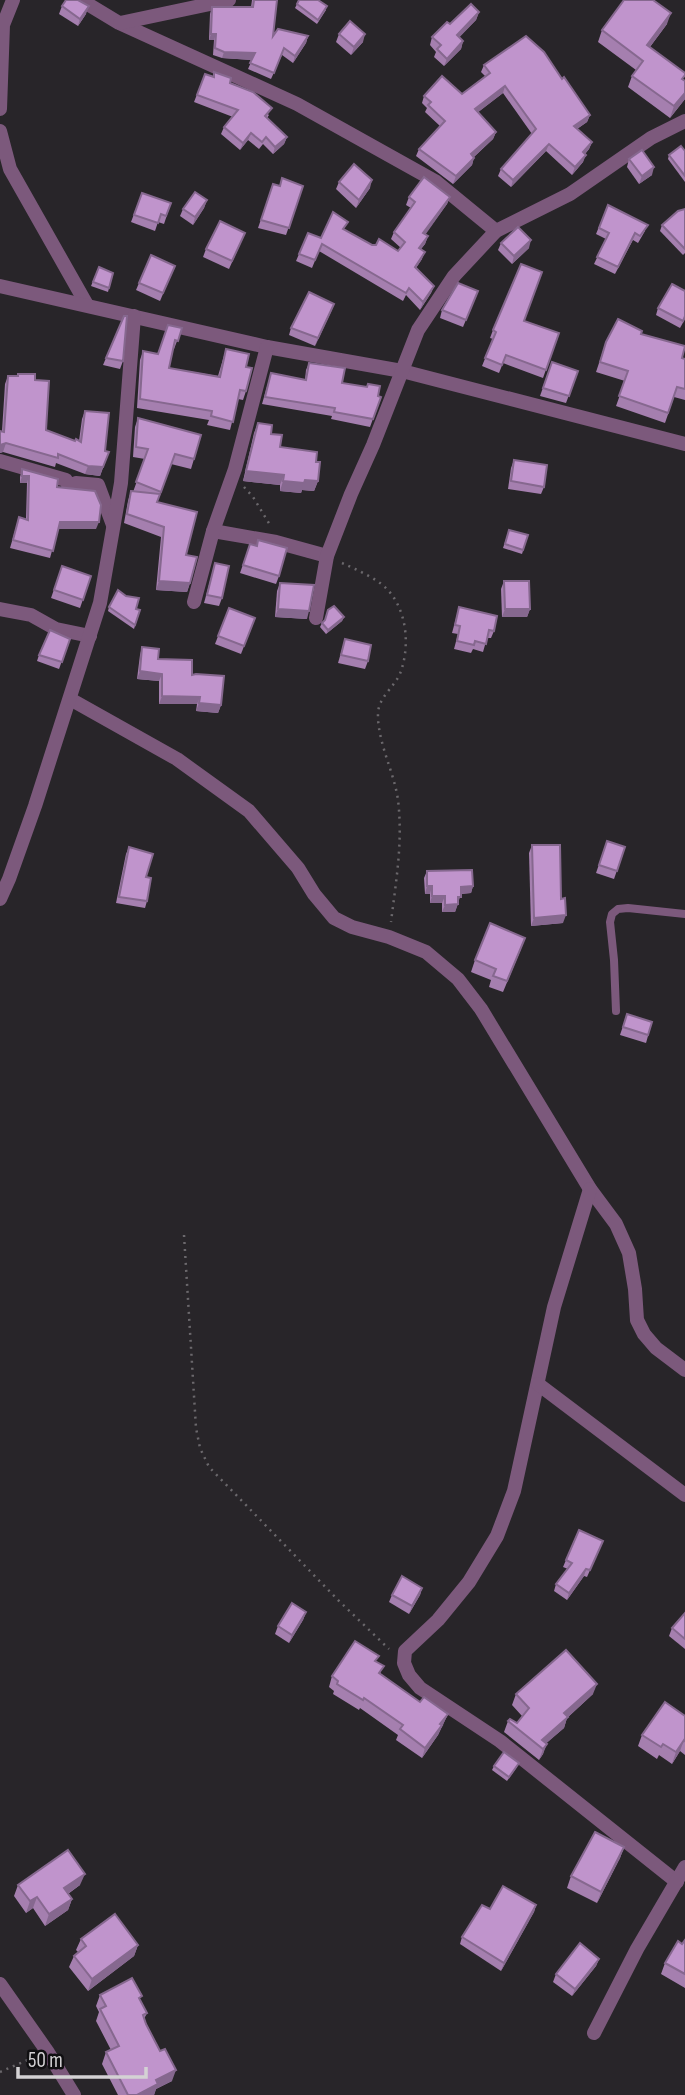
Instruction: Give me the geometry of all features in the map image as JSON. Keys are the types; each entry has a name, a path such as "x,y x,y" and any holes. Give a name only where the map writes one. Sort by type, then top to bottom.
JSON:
{"street":[{"path":"0,109 2,29 13,0"},
{"path":"80,0 119,23 297,104 435,181 496,231"},
{"path":"119,23 229,0"},
{"path":"316,618 327,556 401,371 418,330 454,276 496,231 570,194 651,138 685,121"},
{"path":"0,131 10,169 87,305"},
{"path":"0,286 267,347 401,371 685,444"},
{"path":"0,899 27,830 100,603 121,483 134,316"},
{"path":"194,602 213,531 235,468 267,347"},
{"path":"0,461 61,478 66,480 69,487 76,483 98,485 114,528"},
{"path":"213,531 276,542 327,556"},
{"path":"0,609 31,615 56,629 90,636"},
{"path":"70,699 177,759 249,811 298,869 334,918 352,927 389,937 426,952 458,979 481,1009 590,1189 616,1224 629,1254 637,1320 656,1349 685,1370"},
{"path":"590,1189 554,1307 514,1491 497,1536 468,1582 438,1620 405,1651 404,1663 409,1675 420,1688 500,1741 677,1882"},
{"path":"538,1384 685,1495"},
{"path":"594,2033 637,1949 685,1867"},
{"path":"0,1984 74,2095"}],"lane":[{"path":"615,1011 610,922 612,914 618,909 628,908 685,914"}],"path":[{"path":"235,468 267,520 276,542"},
{"path":"327,556 381,584 394,597 405,626 401,673 382,699 378,712 398,799 400,851 389,937"},
{"path":"184,1235 193,1392 200,1448 209,1466 404,1663"},
{"path":"0,2072 47,2051"}],"building":[{"path":"66,0 78,0 89,6 80,19 62,6"},
{"path":"254,0 277,0 273,36 278,29 308,36 295,56 284,48 274,73 250,63 255,53 224,52 215,48 216,34 211,34 212,7 253,7"},
{"path":"299,0 318,0 327,6 318,20 297,4"},
{"path":"624,0 653,0 671,13 647,45 685,73 682,79 685,81 685,93 674,106 632,76 643,61 602,30"},
{"path":"471,4 479,12 457,35 463,41 447,59 437,49 441,45 432,37"},
{"path":"350,21 365,34 354,47 339,34"},
{"path":"526,36 544,52 590,115 574,126 592,142 583,152 586,155 575,167 549,144 513,180 501,169 536,129 505,86 475,109 496,132 471,154 474,158 456,176 419,149 445,121 428,105 431,102 424,96 442,76 462,94 490,73 484,65"},
{"path":"214,72 231,78 230,83 253,92 272,108 265,116 287,137 275,147 266,137 262,142 251,133 243,143 224,127 238,110 197,95 205,74 214,77"},
{"path":"681,146 685,151 685,176 669,155"},
{"path":"642,150 654,167 642,176 629,159"},
{"path":"354,164 372,180 359,200 339,182"},
{"path":"424,177 450,197 423,233 428,236 419,248 425,252 415,267 434,286 423,302 409,288 406,293 322,244 315,260 299,254 308,233 321,238 333,212 348,222 343,229 372,245 376,245 379,239 398,251 405,242 394,232 415,202 409,197"},
{"path":"282,178 303,186 289,228 261,220 273,184 280,186"},
{"path":"195,192 207,200 195,217 183,209"},
{"path":"142,193 171,203 166,216 161,214 158,223 134,215"},
{"path":"608,205 648,225 640,236 635,233 618,267 597,257 609,233 599,228"},
{"path":"685,209 685,249 662,225 678,211"},
{"path":"220,221 245,233 232,261 206,249"},
{"path":"518,227 531,240 514,256 501,243"},
{"path":"151,255 175,266 163,293 139,283"},
{"path":"521,264 542,272 524,321 559,333 546,370 506,355 502,365 485,358 496,332 493,330"},
{"path":"99,267 113,273 109,288 93,282"},
{"path":"458,283 478,291 466,320 442,310"},
{"path":"672,284 685,291 683,321 658,308"},
{"path":"309,292 334,304 318,338 291,328"},
{"path":"124,316 127,316 123,361 106,358"},
{"path":"618,319 642,331 641,334 685,346 682,358 685,359 685,389 677,387 668,413 619,396 628,371 600,362 606,342"},
{"path":"168,325 182,328 178,341 175,340 169,368 220,377 226,349 249,354 246,367 252,368 246,391 240,390 233,422 211,416 212,411 140,399 143,351 158,354"},
{"path":"552,362 578,371 569,396 543,388"},
{"path":"309,363 345,368 342,383 380,386 378,396 381,397 373,419 334,412 335,408 265,397 271,373 306,380"},
{"path":"35,374 35,380 49,381 46,430 81,442 85,411 109,413 105,451 109,452 103,467 88,466 58,454 58,458 6,443 0,445 0,431 4,432 8,376"},
{"path":"138,418 201,435 194,459 175,454 161,492 136,482 148,449 136,447"},
{"path":"258,423 272,425 271,434 282,435 280,447 317,452 316,462 320,462 318,481 283,481 284,475 246,471"},
{"path":"514,460 547,465 544,487 511,481"},
{"path":"22,469 58,479 57,487 95,491 101,505 99,522 60,522 53,551 13,540 19,517 28,520 29,476 22,476"},
{"path":"131,491 160,494 157,502 197,512 186,555 197,557 190,583 159,581 164,527 127,514"},
{"path":"509,530 528,535 523,550 505,544"},
{"path":"258,540 287,548 279,576 243,565 250,544 257,546"},
{"path":"215,563 229,566 222,598 207,595"},
{"path":"62,566 91,576 83,600 54,590"},
{"path":"504,581 529,581 530,609 505,609"},
{"path":"280,583 314,585 309,611 278,609"},
{"path":"118,590 126,596 139,598 136,609 140,610 135,625 109,607"},
{"path":"334,606 344,617 328,630 322,623 328,610"},
{"path":"459,607 497,616 494,631 489,630 486,644 475,641 474,645 457,641 460,626 455,625"},
{"path":"229,608 255,618 244,646 218,636"},
{"path":"50,630 70,639 62,662 39,655"},
{"path":"345,639 371,645 368,661 341,655"},
{"path":"142,647 159,649 158,659 192,660 192,675 224,676 221,705 199,703 200,697 162,696 162,674 140,671"},
{"path":"607,841 625,847 617,871 599,865"},
{"path":"532,845 560,845 561,899 565,898 566,915 534,918"},
{"path":"129,847 153,854 146,877 151,878 147,901 119,897"},
{"path":"472,870 473,886 461,887 458,904 445,905 445,896 432,896 432,886 427,886 427,871"},
{"path":"490,923 525,938 507,981 493,976 496,969 475,960"},
{"path":"627,1014 652,1022 648,1035 623,1027"},
{"path":"579,1530 603,1541 590,1570 586,1569 569,1593 556,1584 572,1563 566,1560"},
{"path":"402,1576 422,1588 412,1606 392,1595"},
{"path":"292,1603 306,1612 292,1635 278,1626"},
{"path":"685,1613 685,1639 672,1628"},
{"path":"355,1641 379,1656 375,1661 384,1666 379,1673 420,1702 424,1697 448,1714 425,1748 400,1729 403,1725 364,1698 363,1700 337,1684 338,1681 332,1676"},
{"path":"566,1650 597,1684 564,1713 568,1717 542,1740 547,1744 543,1749 508,1721 510,1719 517,1723 529,1708 516,1694"},
{"path":"665,1702 685,1716 685,1741 676,1752 663,1744 661,1747 642,1735"},
{"path":"504,1752 519,1763 509,1777 494,1766"},
{"path":"595,1832 624,1847 601,1892 571,1876"},
{"path":"68,1850 85,1874 64,1888 72,1899 49,1914 37,1897 30,1901 18,1885"},
{"path":"503,1886 536,1905 504,1963 462,1937 482,1905 490,1909"},
{"path":"115,1914 138,1945 92,1979 74,1956 86,1946 81,1939"},
{"path":"685,1940 685,1974 665,1963 678,1941 682,1944"},
{"path":"580,1943 599,1959 575,1989 556,1974"},
{"path":"132,1978 142,1996 139,1998 147,2013 143,2015 146,2024 160,2051 165,2049 176,2070 156,2080 158,2084 137,2095 128,2095 106,2052 119,2046 100,2009 106,2006 100,1995"}]}
